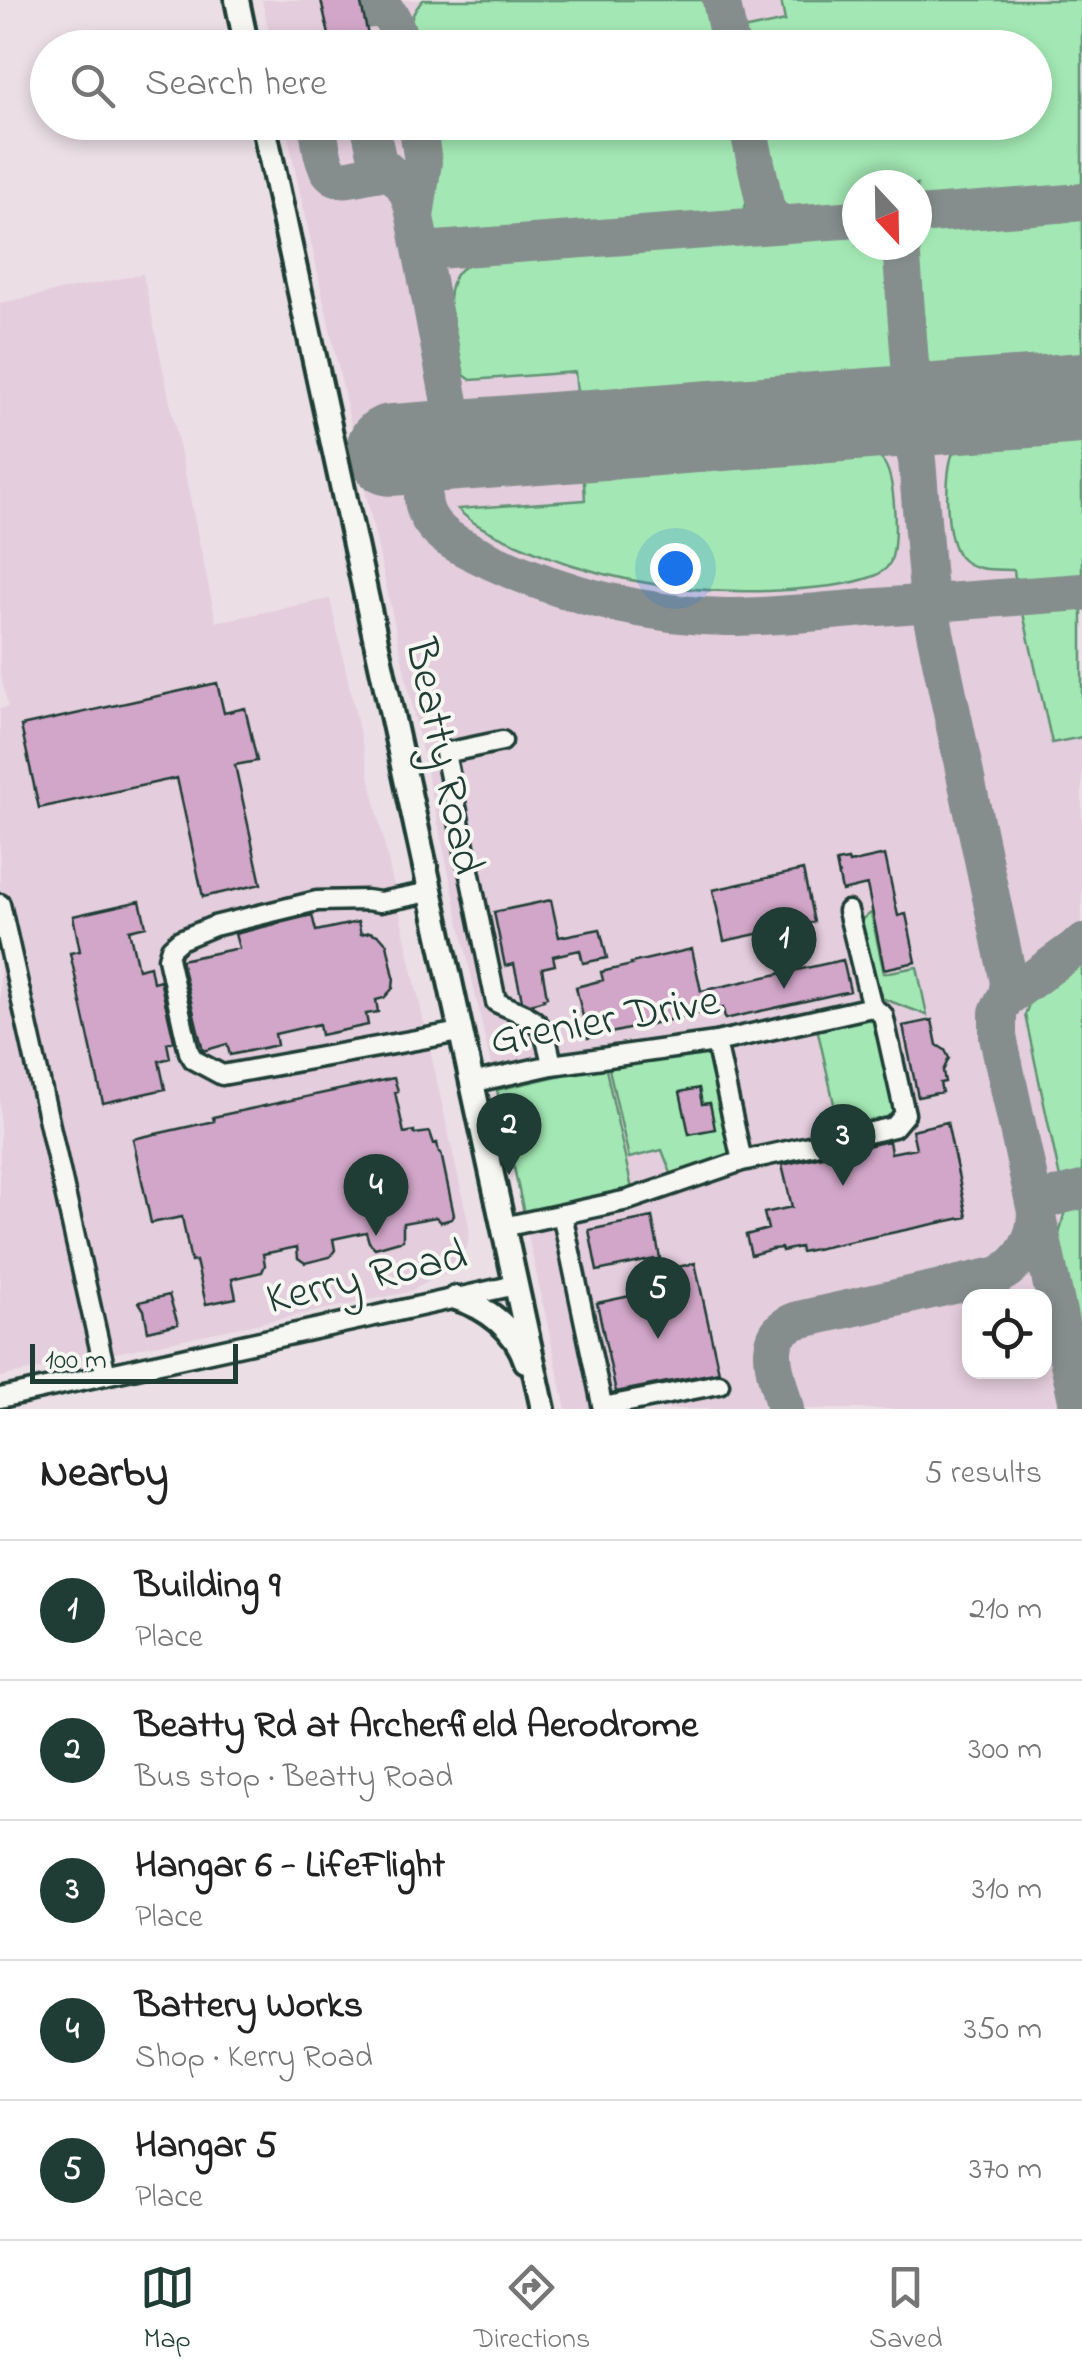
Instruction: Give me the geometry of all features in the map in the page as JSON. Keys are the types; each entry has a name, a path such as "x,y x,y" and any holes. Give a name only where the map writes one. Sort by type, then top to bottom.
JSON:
{"main road":[{"path":"237,0 243,30"},
{"name":"Beatty Road","path":"267,140 542,1408"},
{"path":"456,1298 492,1314 522,1350 542,1408"}],"street":[{"path":"502,741 445,753 496,1002 536,1020 546,1034 552,1064"},
{"path":"430,892 380,902 317,901 214,926 180,940 168,958 189,1052 194,1060 222,1076 460,1032"},
{"path":"0,904 106,1375"},
{"path":"502,1227 628,1200 742,1161 894,1127 905,1114 882,1015 872,1007 848,911"},
{"name":"Grenier Drive","path":"471,1084 552,1064 716,1042 872,1007"},
{"path":"716,1042 742,1161"},
{"path":"562,1214 603,1408 719,1384"},
{"name":"Kerry Road","path":"0,1398 516,1284"}],"shaded area":[{"path":"262,0 1082,0 1082,1409 566,1409 289,140 1052,140 1052,30 269,30"},
{"path":"143,274 216,622 330,599 469,1226 468,1243 452,1270 408,1292 0,1377 0,709 8,707 0,672 0,303"}],"green space":[{"path":"423,0 710,0 716,30 409,30"},
{"path":"781,0 1082,0 1082,192 932,204 932,170 842,170 842,210 790,215 783,212 771,184 762,140 1052,140 1052,30 743,30 785,21"},
{"path":"429,140 740,140 748,171 748,196 739,215 439,241 428,212 432,158"},
{"path":"1082,212 1082,365 930,376 922,356 915,260 932,260 932,223"},
{"path":"842,230 842,260 890,260 896,367 890,380 578,403 575,372 471,380 464,375 450,291 460,270 492,256"},
{"path":"1082,432 1082,580 1032,583 1015,578 1014,570 979,568 961,558 951,536 947,505 948,473 954,450 963,446 964,441"},
{"path":"860,449 880,458 887,468 895,521 892,557 887,568 877,575 833,586 717,591 649,584 549,557 478,525 458,509 585,500 583,468"},
{"path":"1082,605 1082,737 1052,743 1023,613 1029,609"},
{"path":"871,913 884,973 917,967 927,1015 876,996 859,921"},
{"path":"1082,959 1082,1362 1057,1243 1066,1206 1025,1015 1032,995"},
{"path":"871,1011 879,1018 902,1113 892,1124 841,1135 816,1023"},
{"path":"714,1048 738,1159 674,1181 662,1150 629,1158 608,1064"},
{"path":"605,1065 632,1189 524,1213 497,1090"}],"building":[{"path":"321,0 360,0 367,30 328,30"},
{"path":"217,683 224,713 245,708 257,761 235,765 261,884 203,897 177,778 39,808 21,726"},
{"path":"885,855 898,916 906,914 916,962 884,969 867,885 842,891 836,862"},
{"path":"803,870 814,922 791,927 794,939 769,944 766,932 724,941 713,890"},
{"path":"551,900 559,937 600,929 607,958 583,963 580,950 553,956 555,965 542,968 547,997 530,1004 522,1000 514,964 505,966 494,912"},
{"path":"140,901 146,926 129,930 138,969 150,966 153,982 160,980 174,1041 167,1043 170,1058 159,1061 165,1089 103,1103 70,953 80,951 73,916"},
{"path":"312,915 316,931 358,922 361,934 370,932 387,944 393,988 376,1000 378,1012 366,1014 368,1025 321,1035 319,1024 275,1034 277,1045 230,1055 227,1044 203,1051 181,960 239,948 235,934"},
{"path":"692,949 701,991 843,960 850,991 725,1019 723,1008 588,1038 576,987 603,980 601,972"},
{"path":"932,1020 937,1045 949,1058 943,1071 945,1082 940,1083 942,1092 918,1097 903,1026"},
{"path":"394,1078 404,1133 430,1132 434,1144 437,1143 452,1219 441,1222 436,1217 403,1223 403,1240 375,1248 366,1232 333,1239 335,1250 330,1257 305,1263 298,1258 297,1247 263,1254 262,1272 232,1279 236,1298 206,1304 196,1261 191,1262 182,1217 151,1223 133,1139 214,1121 213,1117"},
{"path":"699,1088 702,1104 710,1103 715,1129 689,1134 680,1092"},
{"path":"947,1122 967,1217 801,1252 800,1247 782,1251 781,1248 751,1255 746,1235 768,1229 764,1213 792,1207 782,1165 889,1141 891,1153 916,1148 912,1130"},
{"path":"652,1217 660,1258 597,1271 589,1230"},
{"path":"695,1263 719,1372 616,1392 597,1303 682,1285 678,1267"},
{"path":"169,1295 178,1324 148,1331 139,1302"}],"taxiway":[{"path":"721,0 727,30"},
{"path":"366,10 385,12 397,30"},
{"path":"320,140 328,169 337,177 385,173 397,178 407,192 415,217"},
{"path":"373,140 378,162 390,173"},
{"path":"420,140 423,162 415,217 454,423 447,446 428,477 423,499 431,521 445,536 463,548 547,584 606,601 695,615 783,615 1082,592"},
{"path":"751,140 766,209 773,219 785,224"},
{"path":"932,214 1082,202"},
{"path":"420,239 424,246 436,250 842,220"},
{"path":"902,260 910,363 926,392 956,405 1082,398"},
{"path":"739,424 868,416 894,424 913,445 929,604 1009,982 998,1012 998,1037 1079,1409"},
{"path":"499,440 454,443 439,430 425,428 411,437 407,450 419,468 436,468 472,446 599,434"},
{"path":"1004,1000 1082,943"},
{"path":"1034,1202 1082,1190"},
{"path":"785,1409 773,1358 777,1335 785,1327 798,1320 999,1275 1027,1248 1036,1211"}],"runway":[{"path":"392,450 1082,398"}],"place":[{"name":"Building 9","path":"784,989"},
{"name":"Beatty Rd at Archerfield Aerodrome","path":"509,1175"},
{"name":"Hangar 6 - LifeFlight","path":"843,1186"},
{"name":"Battery Works","path":"376,1236"},
{"name":"Hangar 5","path":"658,1339"}]}
